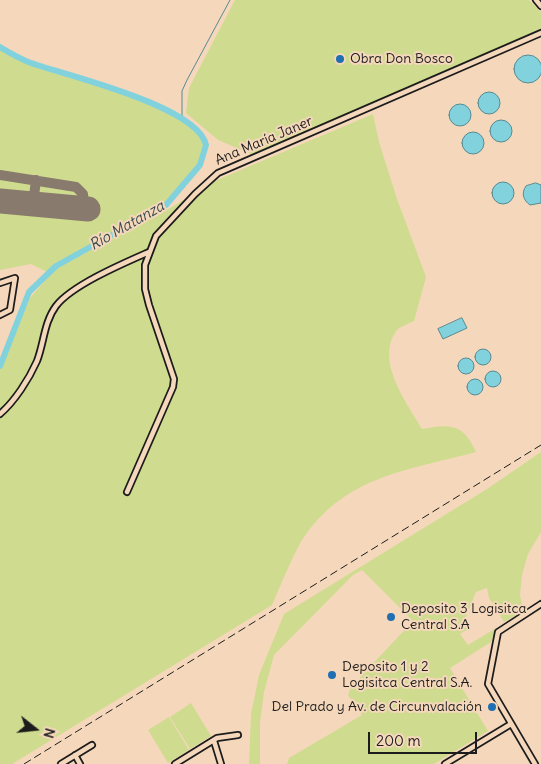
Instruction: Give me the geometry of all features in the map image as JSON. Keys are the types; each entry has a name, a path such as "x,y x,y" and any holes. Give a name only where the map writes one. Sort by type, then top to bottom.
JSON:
{"street":[{"path":"536,0 541,6"},
{"name":"Ana María Janer","path":"127,492 171,395 174,380 145,289 145,265 156,236 195,194 218,173 541,33"},
{"path":"0,414 14,400 37,361 49,318 56,306 76,290 149,252"},
{"path":"0,283 15,278 10,310 0,315"},
{"path":"535,764 488,687 497,635 500,629 541,604"},
{"path":"445,764 511,724"},
{"path":"175,764 227,735 238,735"},
{"path":"214,741 221,764"},
{"path":"61,764 92,745"},
{"path":"75,755 80,764"}],"green space":[{"name":"Obra Don Bosco","path":"235,0 529,0 541,12 541,31 253,155 218,140 186,113 189,88"},
{"path":"0,47 33,64 85,78 147,101 182,120 204,139 204,153 200,165 166,205 56,266 49,273 31,264 0,270"},
{"path":"373,114 379,142 397,199 426,277 414,321 397,330 391,342 389,354 391,368 401,394 422,429 440,426 455,428 466,435 476,452 399,472 352,492 332,506 313,525 297,549 272,605 12,764 0,764 0,369 30,298 56,268 160,214 217,180"},
{"path":"541,452 541,532 528,554 522,575 520,595 523,611 504,622 489,598 487,588 476,592 463,624 470,628 460,634 468,645 498,627 491,642 450,668 488,731 434,764 287,764 289,758 362,715 348,695 351,687 413,621 362,570 353,575 274,655 264,692 260,722 260,764 249,764 251,714 259,675 284,614 487,489"},
{"path":"191,703 211,736 190,749 170,717"},
{"path":"169,717 189,750 168,763 148,730"}],"water":[{"path":"528,55 538,59 542,69 538,79 528,83 518,79 514,69 518,59"},
{"path":"489,92 497,95 500,103 497,111 489,114 481,111 478,103 481,95"},
{"path":"460,104 470,111 471,115 464,125 460,126 450,119 449,115 456,105"},
{"path":"501,120 509,123 512,131 509,139 501,142 493,139 490,131 493,123"},
{"path":"473,132 483,139 484,143 477,153 473,154 463,147 462,143 469,133"},
{"path":"503,182 511,185 514,193 511,201 503,204 495,201 492,193 495,185"},
{"path":"536,183 541,185 541,203 530,205 524,199 523,194 526,186"},
{"path":"462,318 467,328 443,339 438,329"},
{"path":"483,349 491,357 483,365 475,357"},
{"path":"466,358 474,366 466,374 458,366"},
{"path":"493,371 501,379 493,387 485,379"},
{"path":"475,379 483,387 475,395 467,387"}],"waterway":[{"path":"182,120 182,91 230,0"},
{"name":"Río Matanza","path":"0,47 31,63 99,84 156,105 180,117 198,131 206,145 200,165 166,205 56,266 29,292 0,366"}],"taxiway":[{"path":"0,175 76,187 83,194 84,209"},
{"path":"33,204 36,180"}],"runway":[{"path":"0,201 88,209"}],"railway":[{"path":"24,764 541,445"}],"place":[{"name":"Obra Don Bosco","path":"340,59"},
{"name":"Deposito 3 Logisitca Central S.A","path":"391,617"},
{"name":"Deposito 1 y 2 Logisitca Central S.A.","path":"332,675"},
{"name":"Del Prado y Av. de Circunvalación","path":"492,707"}]}
